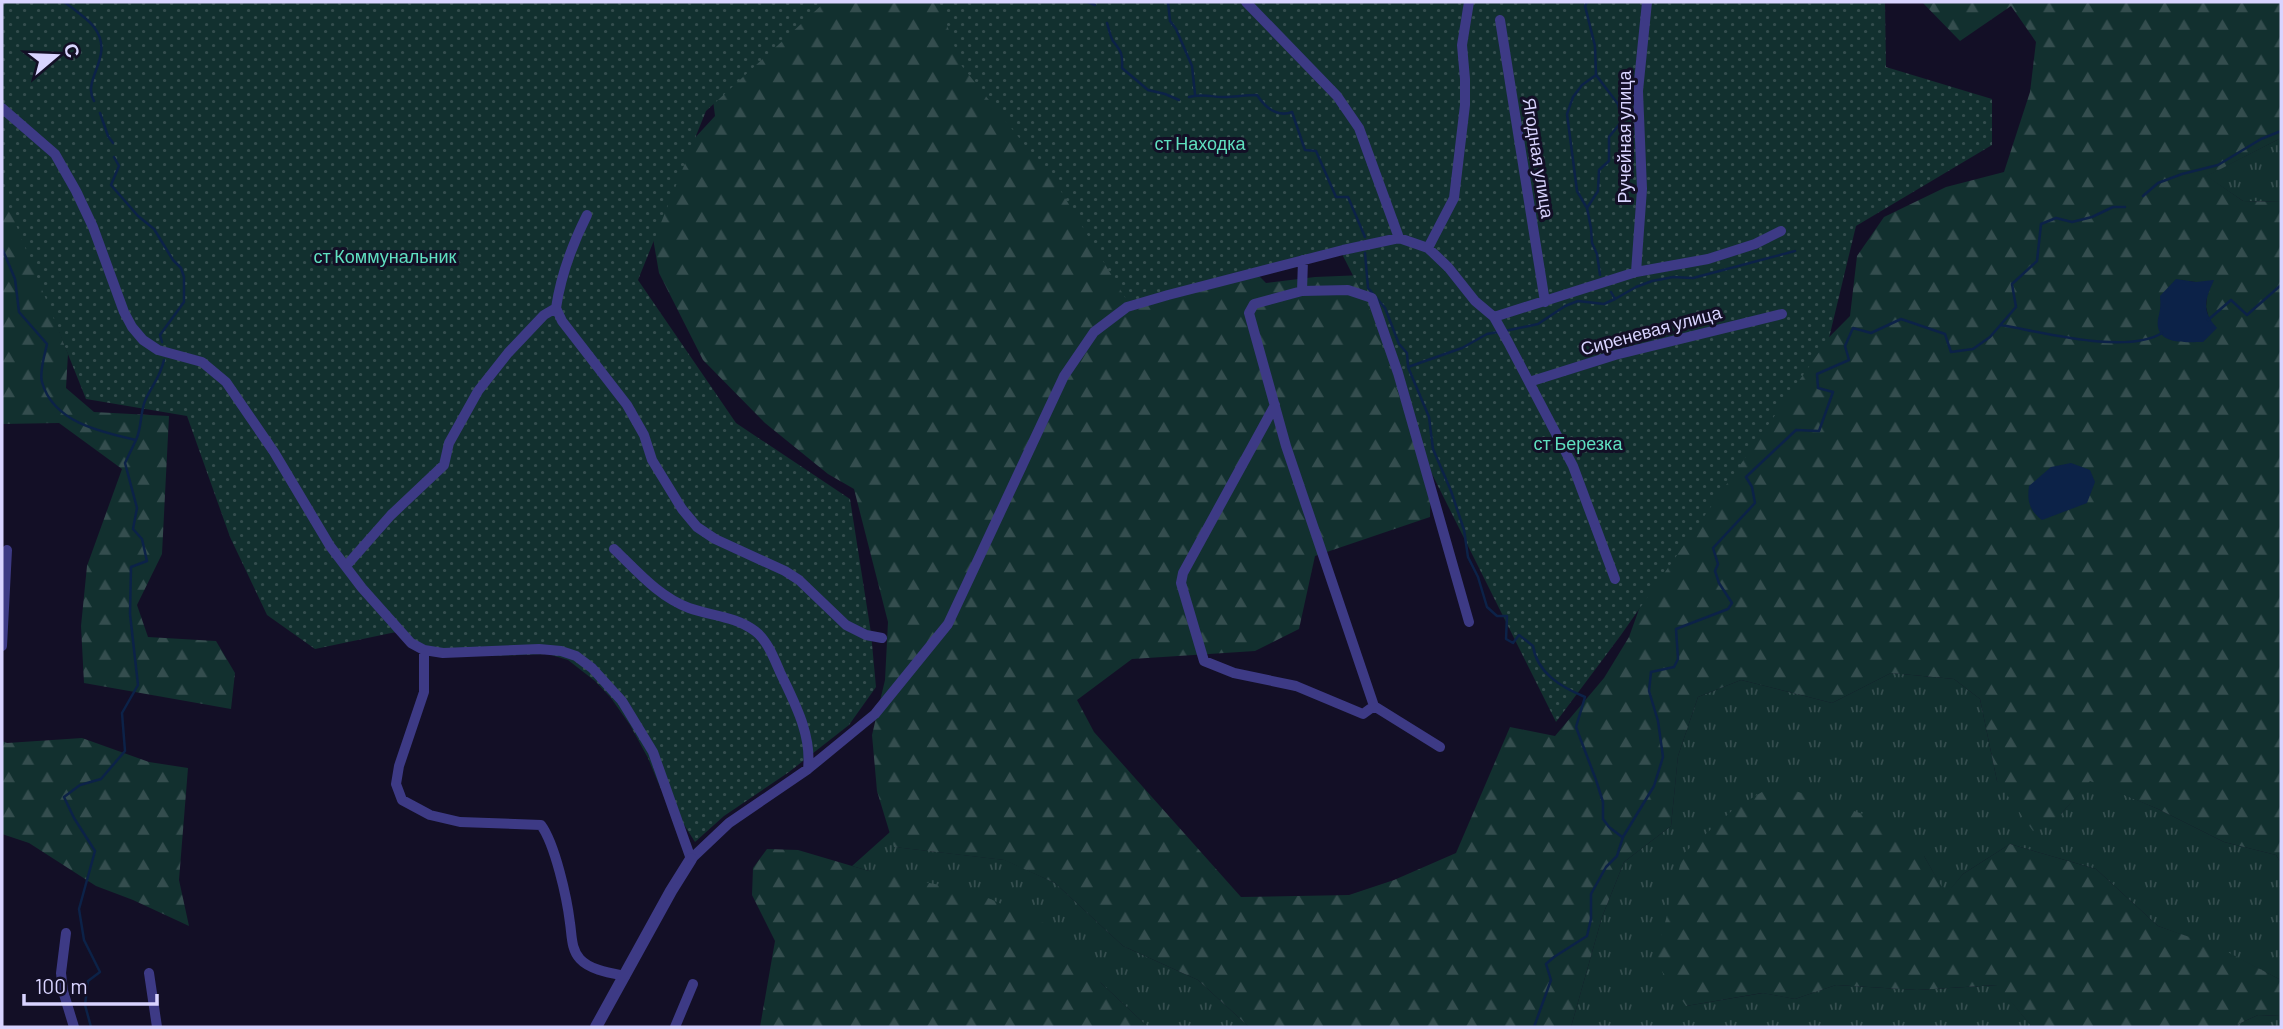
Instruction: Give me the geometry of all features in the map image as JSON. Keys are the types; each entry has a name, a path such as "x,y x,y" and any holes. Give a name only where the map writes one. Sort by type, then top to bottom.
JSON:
{"street":[{"path":"1246,2 1336,96 1359,128 1399,238"},
{"path":"1428,248 1454,198 1465,105 1462,45 1469,2"},
{"name":"Ручейная улица","path":"1636,272 1642,189 1638,91 1647,2"},
{"name":"Ягодная улица","path":"1500,20 1545,302"},
{"path":"2,108 55,154 93,227 132,327 143,340 158,350 202,362 226,382 274,453 330,546 362,588 411,643 424,650 443,653 540,649 561,651 576,656 592,668 622,701 653,752 691,859"},
{"path":"587,215 571,248 559,284 556,308 562,321 627,405 644,435 652,460 682,509 697,527 715,539 785,570 846,625 866,635 882,638"},
{"path":"1496,321 1636,272 1708,259 1755,244 1781,231"},
{"path":"596,1027 691,859 729,823 808,769 875,713 948,624 1064,376 1094,332 1127,307 1303,260 1399,238 1428,248 1448,267 1475,302 1496,321 1508,342 1573,466 1615,579"},
{"path":"1301,291 1303,260"},
{"path":"1440,747 1374,706 1275,405 1249,313 1254,304 1301,291 1348,290 1372,298 1398,373 1469,622"},
{"path":"346,566 391,515 444,465 449,443 478,391 508,353 544,315 556,308"},
{"name":"Сиреневая улица","path":"1529,382 1615,355 1782,314"},
{"path":"1275,405 1183,573 1181,583 1204,662 1234,673 1296,686 1363,714 1374,706"},
{"path":"614,548 670,600 691,609 732,619 758,633 769,649 799,712 809,756 808,769"},
{"path":"2,646 7,550"},
{"path":"424,650 424,692 399,766 396,784 402,800 430,815 460,822 541,825 548,834 558,870 570,921 573,950 581,961 602,971 625,976"},
{"path":"66,933 61,973 63,991 74,1027"},
{"path":"149,973 157,1027"},
{"path":"675,1027 693,984"}],"green space":[{"name":"ст Коммунальник","path":"2,2 825,2 706,111 638,280 736,423 850,499 871,633 876,687 849,725 789,772 724,816 695,842 660,787 630,725 595,681 568,660 548,654 426,655 396,632 315,649 267,615 230,537 187,416 86,399 2,190"},
{"path":"821,2 949,2 1207,224 1266,283 1315,277 1388,274 1431,471 1430,517 1315,556 1299,629 1255,651 1132,659 1077,700 1094,732 1241,897 1349,895 1394,880 1456,853 1510,727 1555,736 1604,678 1629,637 1652,573 1762,405 1850,316 1857,256 1884,217 1946,187 2004,172 2030,92 2036,42 2011,6 1960,41 1922,2 2281,2 2281,138 2207,176 2243,201 2281,202 2281,863 2276,855 2224,842 2158,809 2090,781 2061,814 2033,831 1997,781 1980,699 1954,679 1891,673 1832,703 1741,680 1698,697 1678,756 1671,826 1624,862 1602,917 1571,1027 1249,1027 1198,980 1123,946 1055,883 1004,860 894,847 877,791 872,735 885,680 888,622 854,489 828,474 765,423 703,360 659,273 645,192 715,116 707,53","holes":["2176,280 2196,282 2207,295 2209,319 2158,322"]},
{"path":"939,2 1885,2 1886,67 1992,99 1992,145 1856,226 1829,338 1621,635 1556,722 1412,434 1369,307 1342,254 1132,309 1059,188 961,65"},
{"path":"2281,138 2281,202 2243,201 2206,176"},
{"path":"2,183 68,354 66,388 94,412 169,416 162,554 137,605 148,637 216,641 235,673 231,709 84,683 81,626 87,566 122,469 59,423 2,424"},
{"path":"1891,673 1954,679 1980,699 1997,781 2061,814 2090,780 2158,809 2224,842 2276,855 2281,863 2281,980 2218,948 2158,926 2096,869 2010,844 1963,874 1946,895 1924,856 1686,1006 1763,993 1795,999 1836,985 1917,990 1998,985 2032,1027 1571,1027 1602,917 1624,862 1671,826 1678,756 1698,697 1741,680 1832,703"},
{"path":"82,738 149,762 188,768 179,880 189,926 96,886 29,843 2,834 2,741 7,743"},
{"path":"1775,784 1898,826 1924,856 1946,894 1963,874 2010,844 2096,869 2158,926 2218,947 2281,980 2281,1016 2258,1015 2232,1027 2032,1027 1997,985 1917,990 1836,985 1795,999 1762,993 1686,1006 1655,961 1683,854 1734,809"},
{"path":"890,832 895,847 1005,860 1055,883 1123,946 1198,980 1249,1027 1148,1027 1101,983 869,871 852,866"},
{"path":"767,849 798,850 869,871 975,892 1046,924 1101,983 1148,1027 760,1027 775,941 752,895 753,868"},
{"path":"2258,1015 2281,1016 2281,1027 2232,1027"}],"water":[{"path":"2176,279 2196,282 2214,280 2206,305 2217,328 2203,342 2173,341 2161,334 2158,328 2160,296"},
{"path":"2071,463 2090,470 2095,482 2087,503 2042,520 2030,505 2029,486 2051,467"}],"waterway":[{"path":"64,2 92,24 100,38 100,57 91,93 94,101"},
{"path":"1088,2 1095,5"},
{"path":"1168,2 1170,21 1192,66 1195,94"},
{"path":"1587,2 1585,6 1595,46 1596,75 1618,104 1622,121 1609,137 1609,161 1599,170 1598,191 1587,208 1600,275"},
{"path":"1107,23 1112,39 1121,53 1122,68 1148,90 1179,100"},
{"path":"1587,208 1577,191 1567,114 1573,97 1582,85 1596,75"},
{"path":"1189,97 1257,95 1276,112 1292,112 1305,150 1316,151 1336,197 1348,197 1365,237"},
{"path":"100,113 113,143"},
{"path":"2143,196 2158,183 2218,165 2261,139 2281,131"},
{"path":"114,157 119,166 111,185 138,216 154,229 181,268 184,277 184,302 160,335 162,342"},
{"path":"1534,1027 1551,980 1546,964 1587,936 1591,919 1591,894 1606,867 1617,856 1623,837 1654,786 1663,757 1658,721 1649,691 1651,672 1674,667 1678,659 1676,629 1728,609 1732,603 1719,583 1715,571 1718,564 1713,548 1755,503 1752,487 1746,477 1796,430 1819,431 1833,392 1818,388 1817,374 1849,360 1845,346 1853,328 1871,333 1901,319 1945,334 1951,352 1973,349 1990,337 2016,307 2012,284 2037,261 2041,224 2056,218 2072,222 2092,217 2113,207 2125,207"},
{"path":"2,248 15,279 19,312 47,344 41,378 48,396 56,407 80,423 136,440 125,463 137,508 133,529 142,539 147,561 131,567 130,614 138,685 122,713 125,751 101,779 80,785 64,797 95,851 79,909 84,940 100,972 88,981 85,1005 91,1027"},
{"path":"1615,299 1652,281 1673,277 1693,278 1795,251"},
{"path":"1365,253 1368,288 1385,308 1399,344 1407,353 1408,367 1429,417 1433,449 1451,491 1464,530 1468,557 1478,577 1487,607 1497,616 1507,616 1506,639 1513,643 1519,635 1533,646 1539,664 1552,678 1585,697 1576,727 1603,802 1603,819 1622,837"},
{"path":"2208,320 2231,300 2247,315 2281,285"},
{"path":"1505,331 1538,324 1565,306 1578,301 1604,304 1615,299 1611,292"},
{"path":"2001,325 2106,342 2146,339 2162,333"},
{"path":"1408,367 1462,348 1487,334 1498,332"},
{"path":"136,440 145,401 164,360"}],"park label":[{"name":"ст Находка","path":"1200,144"},
{"name":"ст Березка","path":"1578,444"}]}
